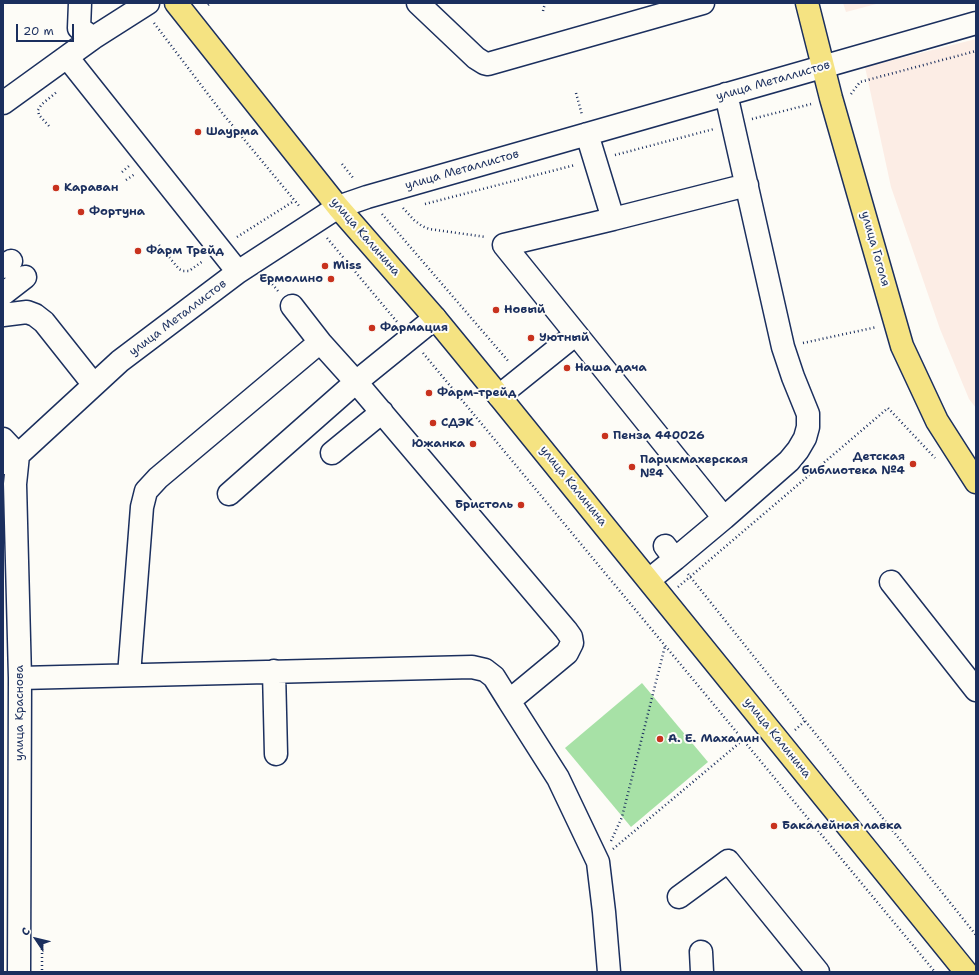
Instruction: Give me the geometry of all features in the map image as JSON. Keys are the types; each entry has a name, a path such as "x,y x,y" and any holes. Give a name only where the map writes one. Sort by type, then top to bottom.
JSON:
{"main road":[{"name":"улица Калинина","path":"176,3 338,207 435,318 664,598 966,972"},
{"name":"улица Гоголя","path":"807,3 823,66 902,346 937,421 976,482"}],"street":[{"path":"80,3 79,28 93,38"},
{"path":"418,3 476,58 488,64 703,3"},
{"path":"3,104 93,38 145,5"},
{"name":"улица Металлистов","path":"10,459 120,361 245,267 338,207 368,197 976,23"},
{"path":"67,57 245,267"},
{"path":"649,580 670,552 724,518 789,461 805,438 808,427 808,414 783,347 726,94"},
{"path":"587,134 613,219"},
{"path":"724,518 504,245 747,185"},
{"path":"3,294 13,268"},
{"path":"292,306 320,342 382,412 571,637 572,643 568,653 509,701"},
{"path":"3,315 27,312 35,315 44,322 94,385"},
{"path":"229,494 356,382 435,318"},
{"path":"499,396 528,385 576,334"},
{"path":"129,675 142,507 146,491 158,478 320,342"},
{"path":"332,453 382,412"},
{"path":"3,438 10,459"},
{"name":"улица Краснова","path":"10,459 15,484 20,678 19,972"},
{"path":"891,582 976,690"},
{"path":"20,678 472,667 485,670 494,677 558,778 598,862 609,969"},
{"path":"274,672 276,754"},
{"path":"679,897 728,861 818,972"}],"path":[{"path":"543,11 545,3"},
{"path":"145,5 238,132 294,201 315,223 935,972"},
{"path":"832,98 852,93 860,82 976,51"},
{"path":"49,126 39,115 38,110 42,104 63,87"},
{"path":"423,204 622,153"},
{"path":"342,164 368,197 528,385"},
{"path":"409,206 402,206 414,220 429,229 487,237 504,245"},
{"path":"159,245 183,272 189,271 205,259"},
{"path":"245,267 292,306"},
{"path":"783,347 879,327"},
{"path":"664,598 888,408 940,464"},
{"path":"670,552 976,934"},
{"path":"598,862 615,834 622,817 665,645"},
{"path":"598,862 743,740"}],"shaded area":[{"path":"843,3 880,3 846,12"},
{"path":"976,39 976,408 969,399 940,329 891,187 865,67"}],"green space":[{"path":"642,683 708,762 631,827 565,748"}],"place":[{"name":"Шаурма","path":"198,132"},
{"name":"Караван","path":"56,188"},
{"name":"Фортуна","path":"81,212"},
{"name":"Фарм Трейд","path":"138,251"},
{"name":"Miss","path":"325,266"},
{"name":"Ермолино","path":"331,279"},
{"name":"Новый","path":"496,310"},
{"name":"Фармация","path":"372,328"},
{"name":"Уютный","path":"531,338"},
{"name":"Наша дача","path":"567,368"},
{"name":"Фарм-трейд","path":"429,393"},
{"name":"СДЭК","path":"433,423"},
{"name":"Пенза 440026","path":"605,436"},
{"name":"Южанка","path":"473,444"},
{"name":"Детская библиотека №4","path":"913,464"},
{"name":"Парикмахерская №4","path":"632,467"},
{"name":"Бристоль","path":"521,505"},
{"name":"А. Е. Махалин","path":"660,739"},
{"name":"Бакалейная лавка","path":"774,826"}]}
